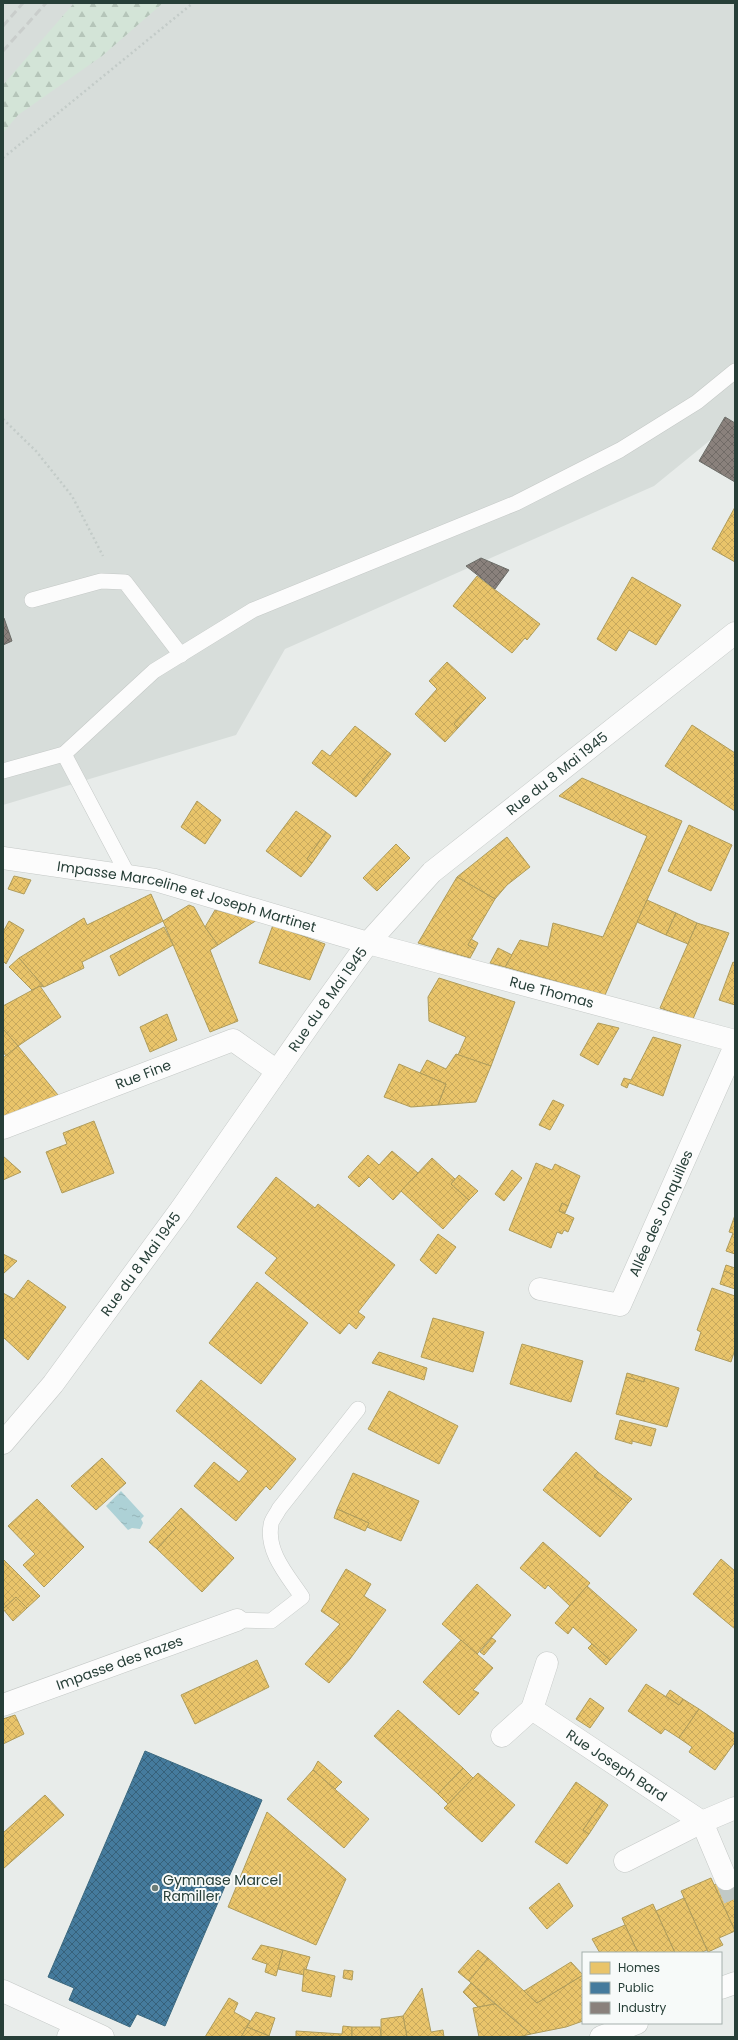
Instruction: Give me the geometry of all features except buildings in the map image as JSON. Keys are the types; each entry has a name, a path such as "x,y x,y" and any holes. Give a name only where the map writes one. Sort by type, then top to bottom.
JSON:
{"street":[{"name":"Rue du 8 Mai 1945","path":"3,1443 53,1384 181,1209 368,943 432,872 735,633"},
{"name":"Impasse Marceline et Joseph Martinet","path":"3,858 154,880 368,943"},
{"name":"Rue Thomas","path":"368,943 735,1041"},
{"name":"Rue Fine","path":"3,1128 233,1040 277,1071"},
{"name":"Allée des Jonquilles","path":"540,1288 620,1305 735,1046"},
{"name":"Impasse des Razes","path":"3,1705 237,1620"},
{"path":"502,1736 532,1709 547,1663"},
{"name":"Rue Joseph Bard","path":"532,1709 702,1822"},
{"path":"625,1861 702,1822 735,1808"},
{"path":"702,1822 726,1880"},
{"path":"722,1988 735,1982"},
{"path":"3,1991 72,2030 103,2037"},
{"path":"601,2037 634,2024"}],"lane":[{"path":"3,771 64,754 154,672 253,610 516,503 620,450 696,402 735,371"},
{"path":"32,600 101,581 125,582 181,655"},
{"path":"64,754 129,877"},
{"path":"237,1620 271,1621 302,1597 278,1559 270,1542 271,1524 279,1509 358,1409"}],"path":[{"path":"3,158 193,3"},
{"path":"3,419 36,451 72,496 109,566 125,582"}],"shaded area":[{"path":"3,3 735,3 735,420 654,486 285,649 236,735 3,805"}],"green space":[{"path":"74,3 163,3 102,56 18,115 3,133 3,85"}],"water":[{"path":"121,1491 144,1516 141,1519 143,1523 140,1529 132,1528 128,1530 106,1506"}],"tunnel":[{"path":"726,1879 735,1901"}],"railway":[{"path":"3,26 23,3"},
{"path":"3,51 46,3"}],"place":[{"name":"Gymnase Marcel Ramiller","path":"155,1888"}]}
